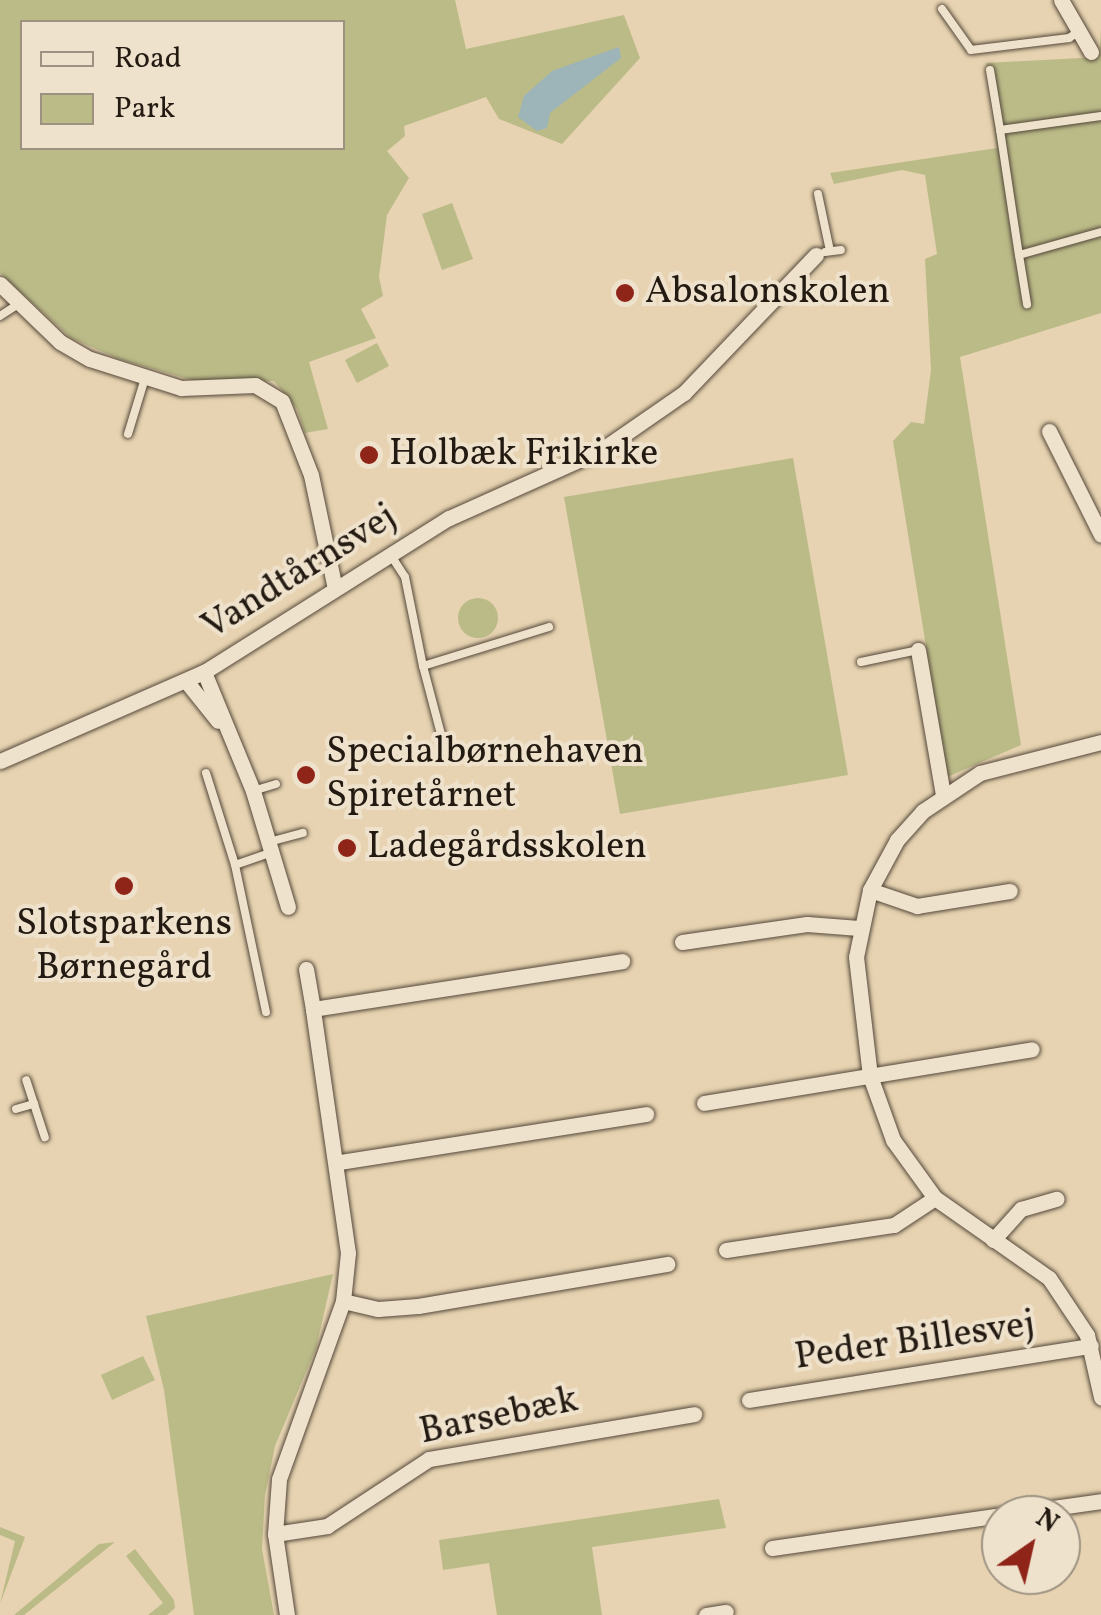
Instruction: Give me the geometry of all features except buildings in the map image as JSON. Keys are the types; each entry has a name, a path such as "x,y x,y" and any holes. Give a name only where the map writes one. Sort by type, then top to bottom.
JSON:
{"street":[{"path":"1061,0 1091,52"},
{"name":"Vandtårnsvej","path":"0,760 204,672 390,554 490,496 603,449 684,393 823,253"},
{"path":"0,284 60,342 146,378 204,390 256,386 282,401 328,544 335,589"},
{"path":"1049,431 1101,535"},
{"path":"328,544 353,577"},
{"path":"918,650 943,795"},
{"name":"Vandtårnsvej","path":"204,672 253,791 288,907"},
{"name":"Vandtårnsvej","path":"186,681 227,732"},
{"name":"Peder Billesvej","path":"1101,742 1016,760 943,795 897,840 870,890 859,928 856,977 870,1076 892,1140 935,1198 1049,1278 1091,1346 1101,1397"},
{"path":"870,890 917,906 1010,891"},
{"path":"682,942 807,924 859,928"},
{"path":"313,1008 622,960"},
{"path":"287,1615 275,1534 285,1449 343,1301 349,1242 340,1162 306,969"},
{"path":"704,1103 1032,1049"},
{"path":"340,1162 646,1114"},
{"path":"726,1250 894,1225 935,1198"},
{"path":"993,1240 1021,1209 1057,1199"},
{"path":"343,1301 378,1309 418,1306 668,1264"},
{"name":"Peder Billesvej","path":"749,1400 1091,1346"},
{"name":"Barsebæk","path":"275,1534 327,1526 429,1459 694,1414"},
{"path":"772,1548 981,1518"},
{"path":"706,1615 726,1612"}],"lane":[{"path":"942,9 971,50 1069,38 1078,32"},
{"path":"990,70 1027,304"},
{"path":"1000,130 1101,116"},
{"path":"818,194 823,253 841,250"},
{"path":"1020,255 1101,232"},
{"path":"0,316 20,303"},
{"path":"128,434 146,378"},
{"path":"390,554 405,577 441,734"},
{"path":"423,666 549,628"},
{"path":"861,662 918,650"},
{"path":"206,772 236,865 266,1012"},
{"path":"253,791 276,784"},
{"path":"236,865 304,832"},
{"path":"26,1080 45,1137"},
{"path":"16,1110 34,1104"}],"green space":[{"path":"0,0 455,0 466,49 624,15 640,58 562,144 499,119 486,97 404,126 405,136 387,151 409,178 387,215 379,277 383,296 361,309 376,338 309,362 328,429 305,433 297,409 274,381 192,380 119,359 71,338 0,273"},
{"path":"1101,29 1101,313 960,357 1021,745 947,777 893,441 911,422 924,424 931,370 925,259 937,254 925,175 902,170 834,184 830,173 997,148 986,63 1099,57"},
{"path":"452,203 473,259 442,270 422,214"},
{"path":"377,343 389,366 357,383 345,360"},
{"path":"793,458 848,775 620,814 564,497"},
{"path":"478,598 492,604 498,618 492,632 478,638 464,632 458,618 464,604"},
{"path":"333,1274 316,1348 275,1446 265,1495 262,1549 274,1615 194,1615 164,1390 146,1316"},
{"path":"143,1356 155,1380 112,1400 101,1375"},
{"path":"719,1499 726,1528 592,1547 602,1615 497,1615 489,1563 443,1570 439,1540"},
{"path":"0,1527 25,1537 0,1604 15,1541 0,1535"},
{"path":"115,1542 24,1615 14,1615 99,1544"},
{"path":"135,1549 174,1600 175,1608 167,1615 148,1615 163,1603 126,1556"}],"water":[{"path":"619,47 621,58 550,113 547,128 537,131 518,117 524,96 552,71"}],"place":[{"name":"Absalonskolen","path":"625,293"},
{"name":"Holbæk Frikirke","path":"369,455"},
{"name":"Specialbørnehaven Spiretårnet","path":"306,775"},
{"name":"Ladegårdsskolen","path":"347,848"},
{"name":"Slotsparkens Børnegård","path":"124,886"}]}
